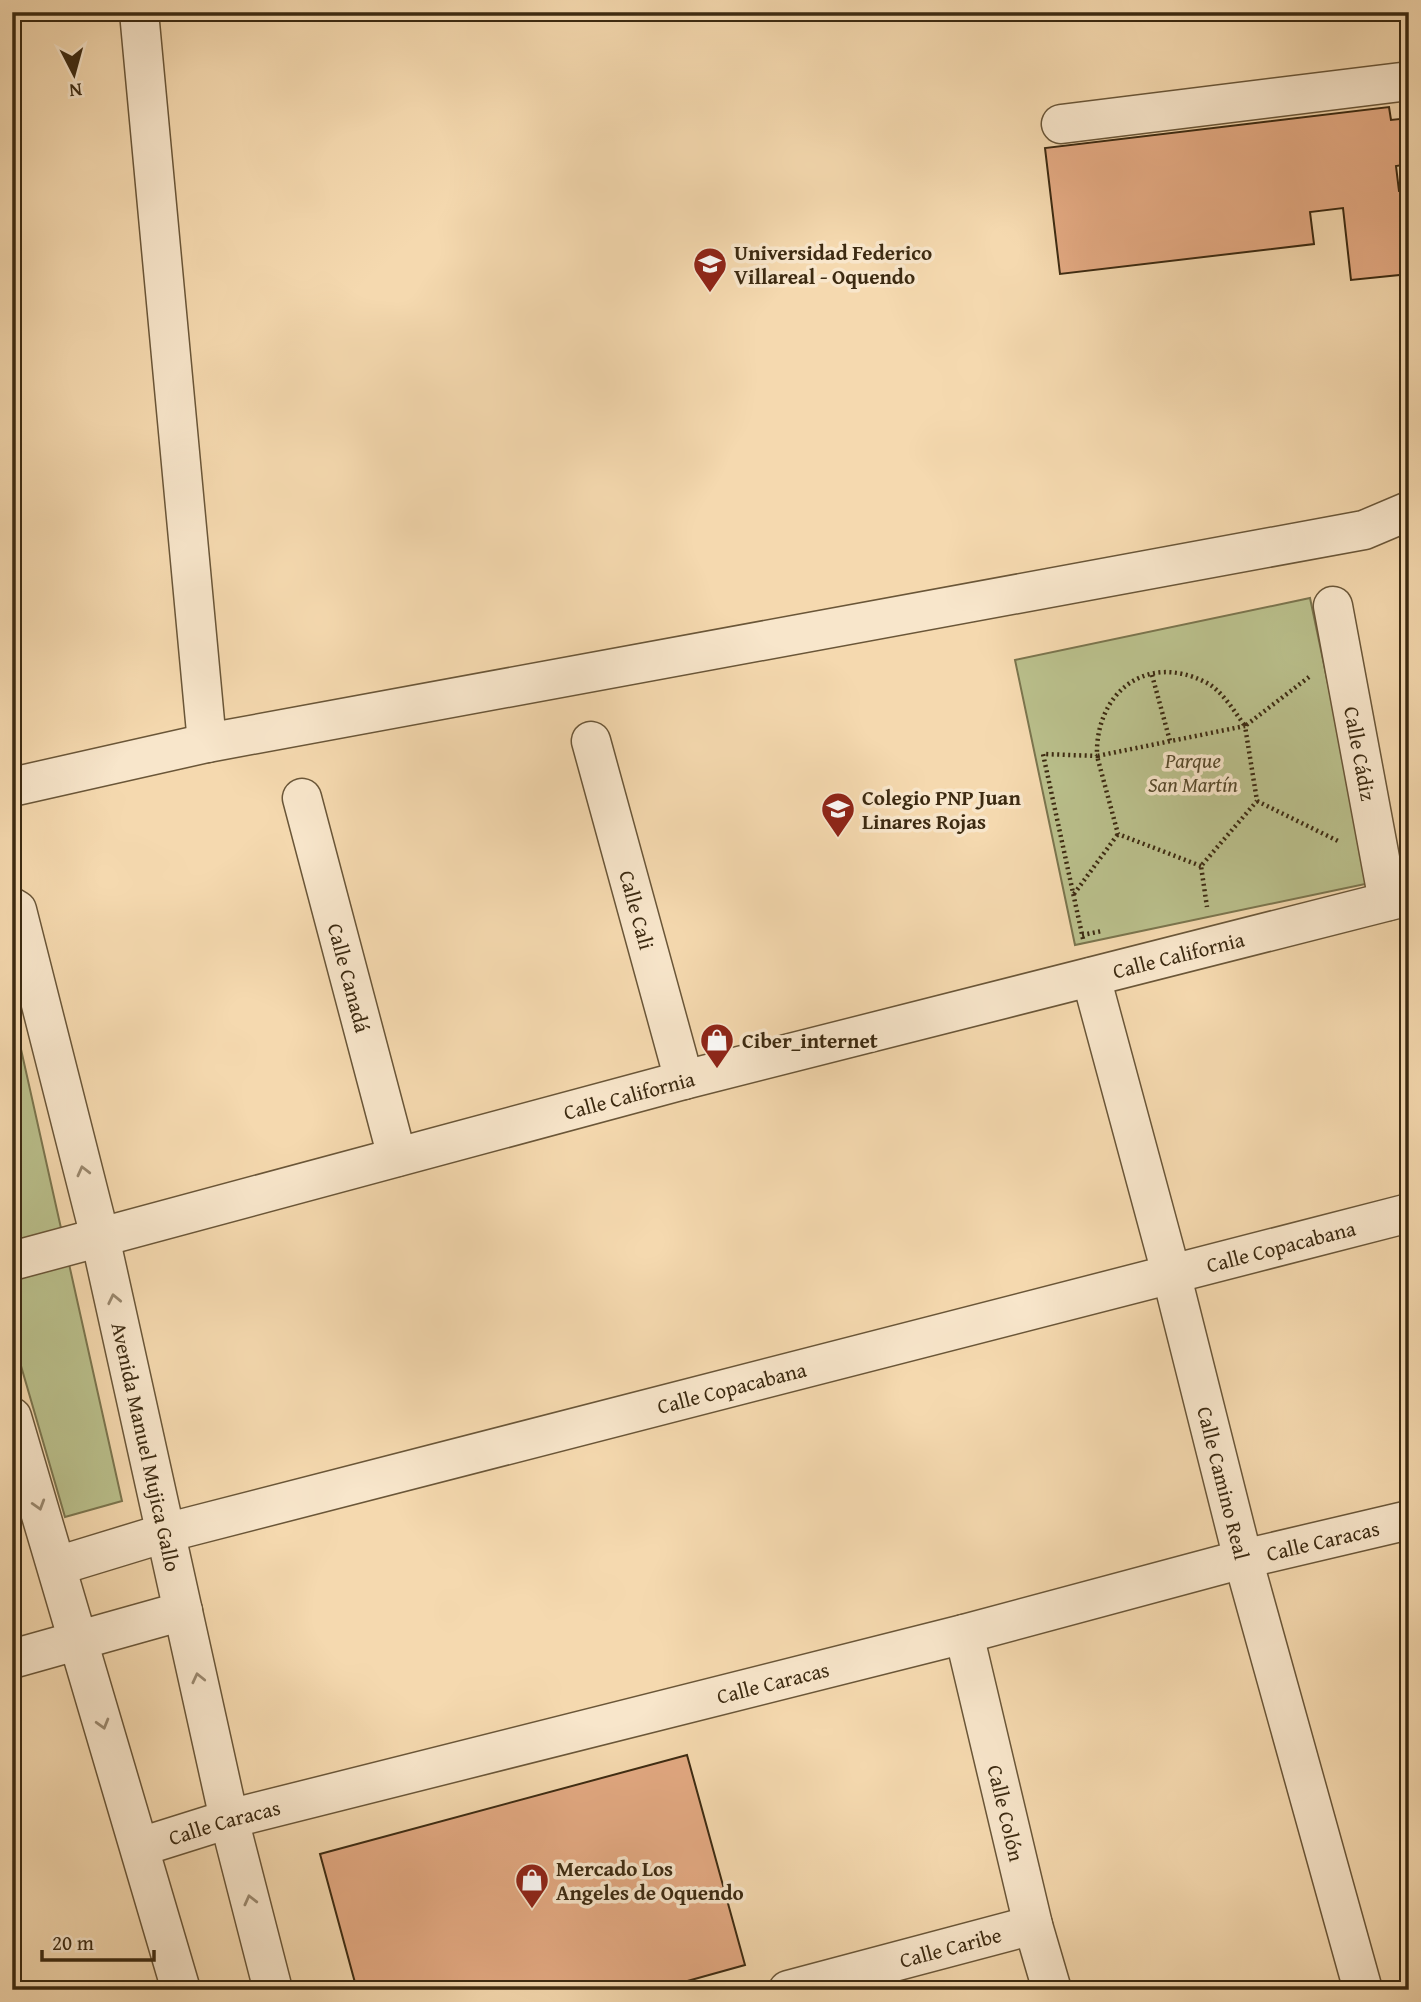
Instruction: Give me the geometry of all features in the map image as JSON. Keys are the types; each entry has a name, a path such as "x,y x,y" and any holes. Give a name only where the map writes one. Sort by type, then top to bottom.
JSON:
{"street":[{"path":"139,12 207,743"},
{"path":"1061,124 1409,81"},
{"path":"12,786 207,743 1364,530 1409,510"},
{"name":"Calle Cádiz","path":"1333,606 1399,899"},
{"name":"Calle Cali","path":"591,741 684,1080"},
{"name":"Calle Canadá","path":"302,798 397,1157"},
{"name":"Calle California","path":"12,1261 684,1080 1399,899"},
{"name":"Avenida Manuel Mujica Gallo","path":"12,907 18,910 100,1237 229,1819 273,1990"},
{"name":"Calle Camino Real","path":"1091,977 1171,1273 1243,1559 1363,1990"},
{"name":"Calle Copacabana","path":"57,1566 166,1533 1409,1213"},
{"path":"12,1417 181,1990"},
{"name":"Calle Caracas","path":"140,1847 229,1819 964,1634 1243,1559 1409,1520"},
{"path":"12,1659 183,1611"},
{"name":"Calle Colón","path":"964,1634 1033,1924 1052,1990"},
{"name":"Calle Caribe","path":"788,1990 882,1978 1033,1924"}],"path":[{"path":"1152,674 1170,741"},
{"path":"1118,834 1097,757 1096,740 1102,718 1111,700 1126,685 1152,674 1188,675 1207,683 1223,697 1245,726 1257,801 1201,866 1207,910 1220,907"},
{"path":"1107,930 1082,935 1043,754 1097,757 1245,726 1310,676"},
{"path":"1257,801 1345,844"},
{"path":"1118,834 1201,866"},
{"path":"1073,894 1118,834"}],"green space":[{"name":"Parque San Martín","path":"1310,598 1370,883 1075,945 1015,660"},
{"path":"12,1009 122,1501 65,1517 12,1335"}],"building":[{"path":"1389,107 1391,120 1409,118 1409,164 1396,166 1399,191 1409,190 1409,274 1351,280 1343,208 1310,212 1314,244 1060,274 1045,148"},
{"name":"Mercado Los Angeles de Oquendo","path":"687,1755 745,1965 655,1990 357,1990 320,1854"}],"place":[{"name":"Universidad Federico Villareal - Oquendo","path":"710,294"},
{"name":"Colegio PNP Juan Linares Rojas","path":"838,839"},
{"name":"Ciber_internet","path":"717,1070"},
{"name":"Mercado Los Angeles de Oquendo","path":"532,1910"}]}
